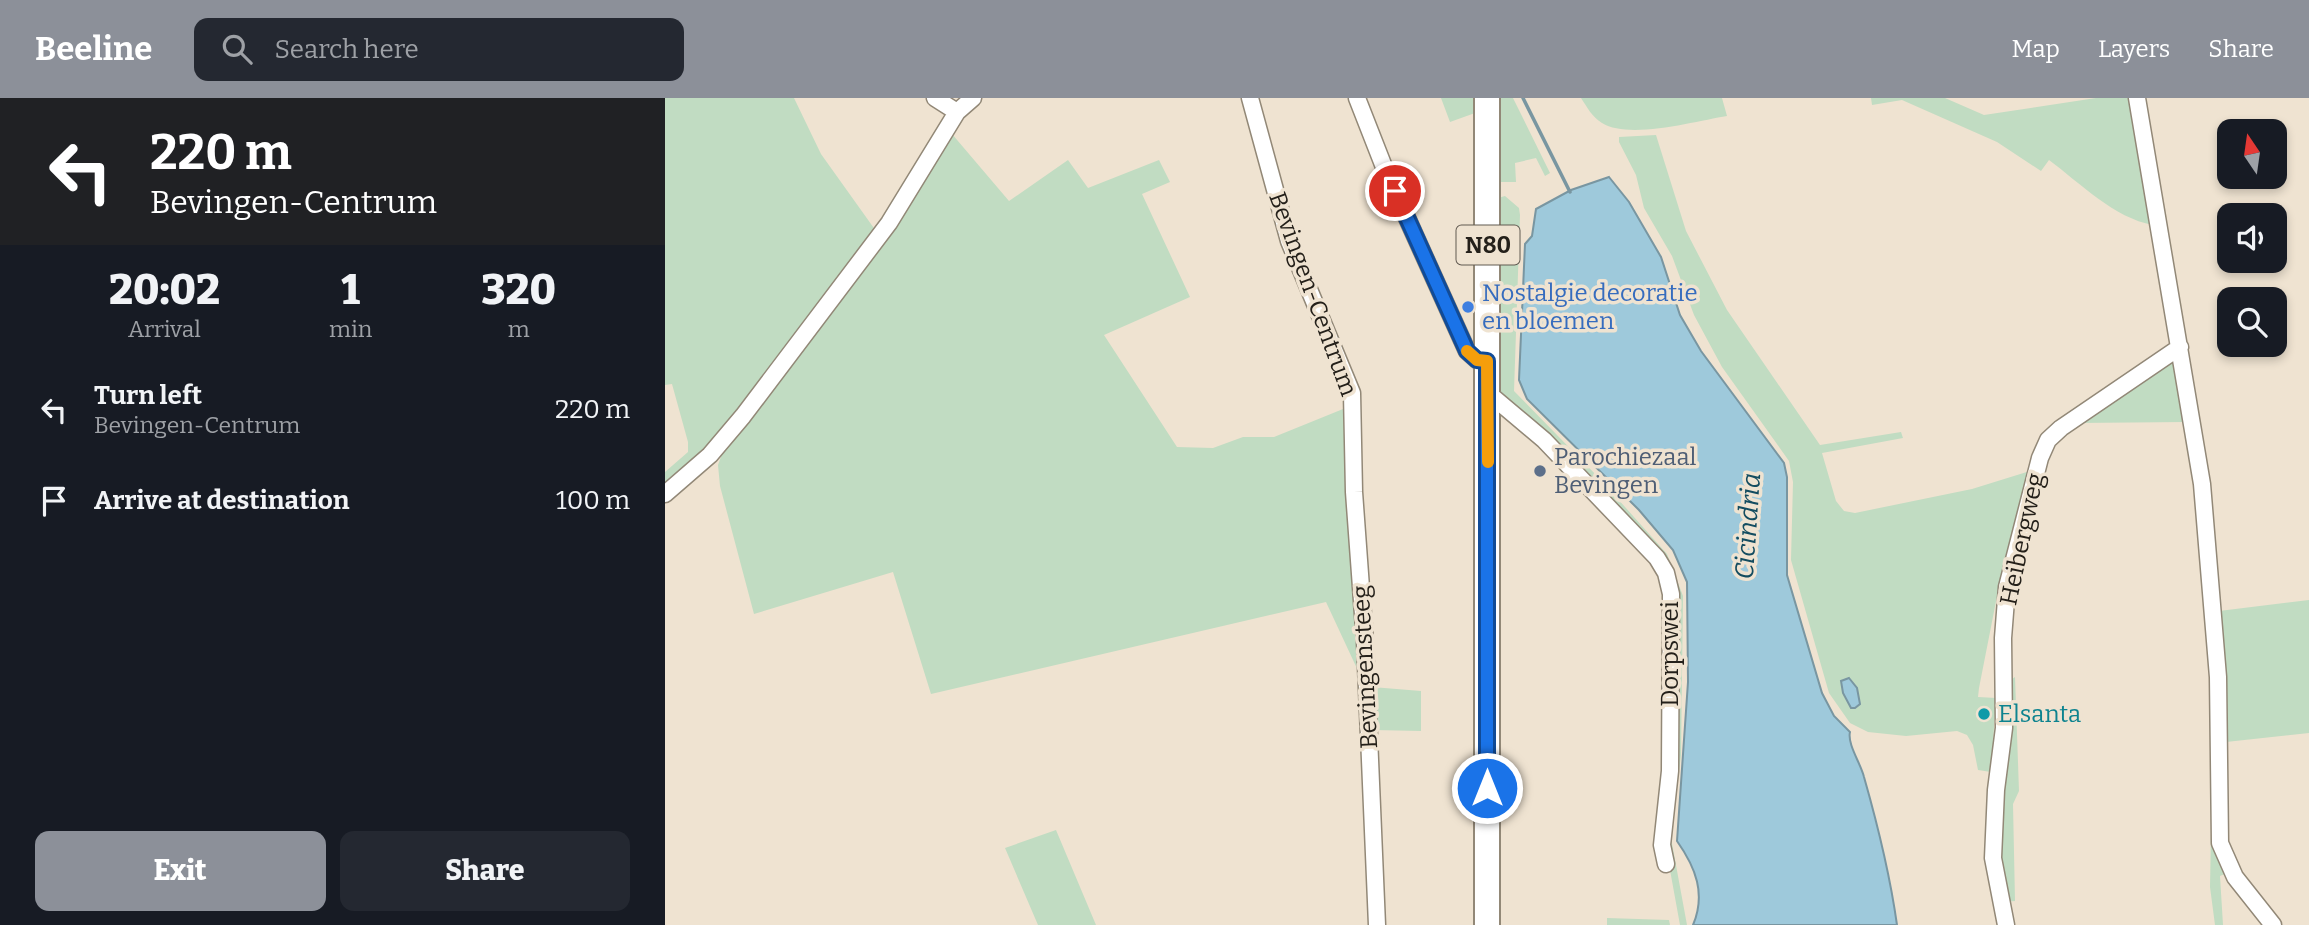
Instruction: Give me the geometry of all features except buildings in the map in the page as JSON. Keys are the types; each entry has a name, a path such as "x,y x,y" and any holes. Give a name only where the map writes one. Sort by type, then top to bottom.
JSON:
{"main road":[{"name":"N80","path":"1487,98 1487,925"}],"street":[{"path":"935,98 957,112"},
{"path":"665,494 711,455 743,416 889,223 957,112 973,98"},
{"name":"Bevingen-Centrum","path":"1250,98 1289,240 1350,384 1353,408"},
{"path":"1357,98 1384,167 1467,351 1477,360 1487,361"},
{"path":"2137,98 2202,484 2218,677 2220,844 2235,877 2273,925"},
{"name":"Heibergweg","path":"2006,925 1993,858 1993,835 2004,728 2007,587 2040,457 2048,440 2061,428 2181,347"},
{"name":"Dorpswei","path":"1487,392 1544,440 1657,558 1666,573 1671,594 1672,638 1670,771 1662,845 1666,864"},
{"name":"Bevingensteeg","path":"1353,408 1354,492 1365,642 1377,925"}],"green space":[{"path":"665,98 794,98 821,154 876,231 726,428 665,488 665,472 688,452 688,442 672,384 665,385"},
{"path":"1441,98 1475,98 1475,113 1450,122"},
{"path":"1497,98 1513,98 1550,173 1545,176 1536,158 1515,163 1516,182 1501,182 1497,178"},
{"path":"1581,98 1722,98 1727,116 1663,128 1629,130 1602,123"},
{"path":"1871,98 1945,98 1984,115 2096,98 2133,98 2153,225 2111,207 2049,160 2041,171 1997,142 1902,100 1872,105"},
{"path":"952,134 1009,201 1068,160 1088,188 1159,160 1170,182 1142,194 1190,297 1104,335 1177,447 1213,448 1243,437 1274,437 1348,407 1360,675 1326,602 931,694 893,572 754,614 720,486 718,465 723,451"},
{"path":"1656,135 1686,231 1727,310 1820,445 1901,432 1903,438 1822,453 1836,501 1844,511 1855,513 1972,489 2030,471 2000,581 1979,688 1978,697 1996,698 1991,772 1978,770 1973,745 1967,735 1957,731 1906,736 1868,732 1850,723 1829,693 1791,560 1793,482 1789,461 1722,367 1694,315 1672,256 1644,208 1636,175 1619,142 1619,137"},
{"path":"1505,196 1519,208 1520,215 1514,391 1600,479 1667,554 1683,596 1681,755 1671,838 1687,925 1680,925 1664,837 1672,580 1591,481 1497,390 1498,198"},
{"path":"2174,357 2186,422 2076,423"},
{"path":"2309,600 2309,733 2226,742 2219,611"},
{"path":"2015,677 2019,791 2013,804 2015,901 2003,902 1997,861 2008,682"},
{"path":"1372,687 1421,691 1421,731 1373,730"},
{"path":"2212,777 2227,873 2220,876 2223,925 2215,925 2210,887"},
{"path":"1056,830 1096,925 1038,925 1005,848"},
{"path":"1607,918 1669,920 1670,925 1607,925"}],"water":[{"path":"1609,177 1629,202 1661,257 1680,315 1701,351 1784,463 1787,477 1787,575 1822,693 1834,716 1850,732 1850,742 1862,772 1879,832 1897,925 1693,925 1699,903 1697,881 1677,841 1688,682 1687,582 1673,550 1639,510 1527,399 1519,380 1525,244 1532,236 1536,209 1571,190"},
{"path":"1849,678 1857,688 1860,704 1855,708 1851,708 1843,693 1841,681"}],"waterway":[{"name":"Cicindria","path":"1523,98 1570,192"}],"slow traffic":[{"path":"1467,351 1477,360 1487,361 1488,462"}],"place":[{"name":"Nostalgie decoratie en bloemen","path":"1468,307"},
{"name":"Parochiezaal Bevingen","path":"1540,471"},
{"name":"Elsanta","path":"1984,714"}],"route":[{"path":"1395,191 1467,351 1477,360 1487,361 1487,788"}]}
